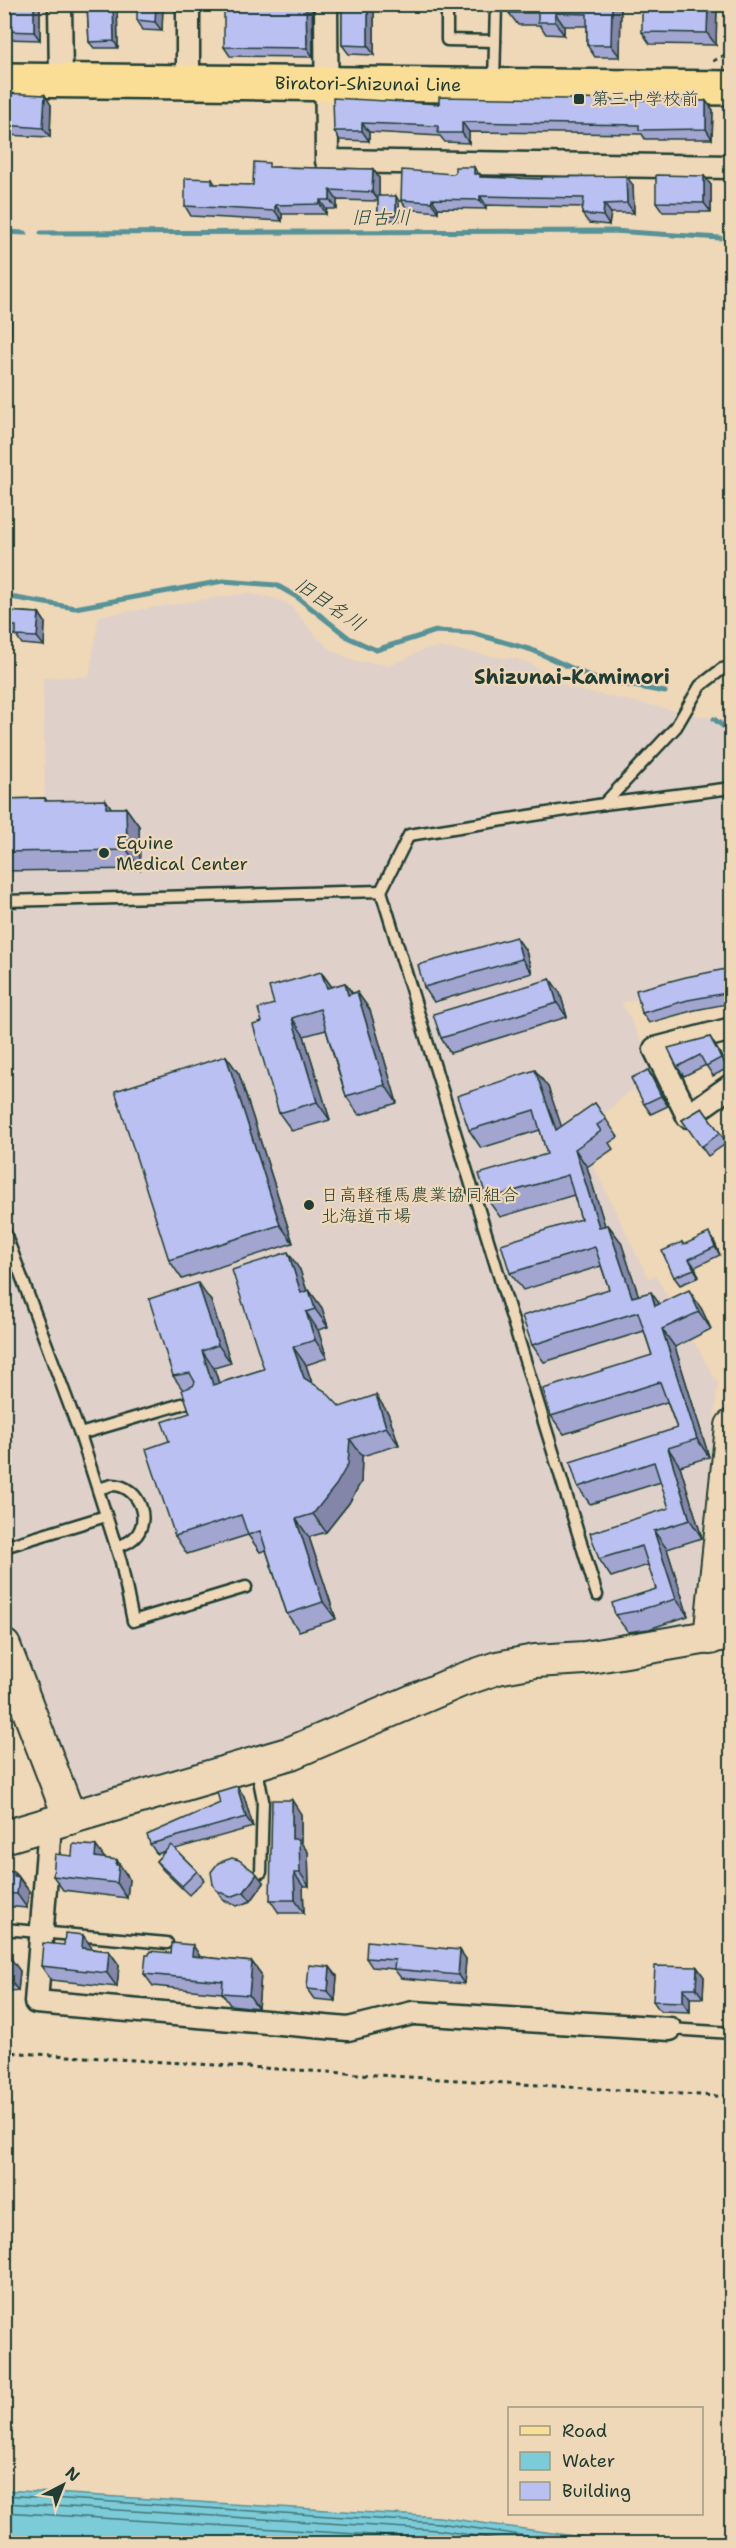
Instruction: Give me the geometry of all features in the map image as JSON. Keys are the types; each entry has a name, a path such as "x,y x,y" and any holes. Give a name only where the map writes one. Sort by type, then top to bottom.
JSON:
{"main road":[{"name":"Biratori-Shizunai Line","path":"4,80 732,87"}],"street":[{"path":"60,4 61,81"},
{"path":"188,4 188,82"},
{"path":"326,4 327,161 732,167"},
{"path":"732,1029 655,1049 688,1116 732,1085"},
{"path":"4,1837 291,1753 462,1680 497,1668 535,1661 585,1658 721,1636 732,1426"},
{"path":"4,1646 60,1822 41,1932 36,2002 348,2029 413,2013 670,2029"}],"lane":[{"path":"447,4 447,40 495,41"},
{"path":"494,83 496,4"},
{"path":"604,804 676,727 700,686 722,669 732,667"},
{"path":"597,1595 381,891 410,835 604,804 732,788"},
{"path":"4,901 381,891"},
{"path":"4,1230 80,1434 116,1547 132,1609 133,1622 246,1587"},
{"path":"80,1434 200,1398"},
{"path":"98,1489 112,1485 127,1489 139,1500 143,1514 140,1529 130,1541 116,1547"},
{"path":"4,1547 106,1516"},
{"path":"255,1764 263,1800 261,1872"},
{"path":"4,1929 166,1943"},
{"path":"670,2029 732,2033"}],"path":[{"path":"4,2052 732,2097"}],"shaded area":[{"name":"日高軽種馬農業協同組合 北海道市場","path":"247,593 278,599 291,606 317,637 333,651 355,661 391,665 425,649 440,647 515,658 529,663 569,688 731,722 731,974 622,1003 656,1069 579,1136 648,1278 655,1275 718,1383 694,1612 683,1631 291,1738 93,1799 67,1782 5,1608 4,815 45,814 43,678 89,676 99,616"}],"water":[{"path":"4,2490 439,2517 623,2543 5,2543"}],"building":[{"path":"4,4 34,4 34,32 4,31"},
{"path":"87,4 113,4 114,41 89,42"},
{"path":"137,4 156,4 155,22 137,20"},
{"path":"224,4 306,4 307,48 224,47"},
{"path":"342,4 368,4 368,46 342,45"},
{"path":"509,4 612,4 611,45 587,45 587,14 555,13 555,22 538,22 538,13 509,13"},
{"path":"642,4 708,4 707,33 642,32"},
{"path":"4,93 45,95 43,128 4,125"},
{"path":"439,97 706,101 706,129 639,130 639,125 462,122 462,133 438,133 438,126 362,123 362,131 334,131 333,98 439,104"},
{"path":"254,162 269,163 269,167 373,169 372,192 330,190 330,200 320,200 320,204 275,205 275,211 185,206 185,178 212,179 212,184 253,185"},
{"path":"455,167 474,167 474,174 480,174 480,177 542,179 542,177 626,176 627,203 604,204 603,216 582,214 584,198 480,196 480,200 432,199 431,202 401,200 402,170 453,174"},
{"path":"656,175 704,176 704,203 656,202"},
{"path":"378,196 396,196 396,215 378,216"},
{"path":"4,611 39,613 37,637 16,636 16,626 4,626"},
{"path":"45,798 45,801 106,800 106,808 126,808 127,850 4,852 4,799"},
{"path":"516,937 522,959 424,987 418,965"},
{"path":"731,968 732,992 688,1000 642,1013 636,990"},
{"path":"321,972 327,988 345,983 348,995 357,992 385,1085 346,1096 320,1009 292,1018 317,1102 279,1113 253,1025 262,1022 258,1009 274,1004 269,987"},
{"path":"550,979 557,1003 441,1038 433,1014"},
{"path":"710,1037 721,1058 706,1066 700,1055 677,1067 668,1048"},
{"path":"226,1056 280,1225 169,1260 115,1091"},
{"path":"535,1070 556,1130 595,1103 606,1119 597,1125 601,1131 575,1149 599,1227 608,1225 632,1297 651,1292 655,1306 689,1290 699,1312 662,1329 697,1439 668,1448 690,1520 654,1531 676,1599 615,1615 612,1603 656,1589 642,1546 599,1559 590,1533 669,1508 654,1462 578,1487 570,1462 677,1428 660,1382 551,1416 543,1389 652,1355 638,1312 532,1345 522,1316 609,1289 595,1247 510,1273 501,1244 581,1219 568,1175 487,1199 479,1174 547,1154 534,1110 469,1130 457,1096"},
{"path":"648,1070 661,1096 644,1104 631,1078"},
{"path":"702,1108 720,1133 701,1147 682,1120"},
{"path":"709,1233 715,1247 689,1259 694,1269 674,1277 662,1251 682,1242 683,1245"},
{"path":"288,1252 301,1293 309,1290 315,1309 306,1312 315,1340 293,1347 304,1378 325,1391 340,1407 376,1395 386,1427 350,1439 348,1464 336,1485 313,1514 296,1519 323,1602 287,1614 260,1531 248,1535 241,1515 175,1536 146,1449 169,1441 162,1422 190,1413 182,1390 193,1386 195,1382 190,1373 173,1376 149,1299 198,1283 218,1345 202,1351 213,1385 264,1369 232,1270"},
{"path":"237,1786 246,1817 150,1844 147,1835 220,1803 217,1792"},
{"path":"272,1800 292,1800 292,1839 299,1839 300,1873 294,1873 295,1900 270,1900"},
{"path":"73,1844 96,1846 95,1857 117,1860 116,1865 119,1865 117,1883 53,1876 55,1854 72,1856"},
{"path":"171,1845 197,1871 182,1886 156,1861"},
{"path":"232,1858 239,1860 257,1874 244,1892 230,1897 216,1890 211,1872 218,1863"},
{"path":"4,1871 14,1872 14,1876 19,1877 17,1894 4,1893"},
{"path":"65,1933 83,1935 82,1948 109,1951 107,1973 41,1966 43,1943 64,1945"},
{"path":"367,1941 460,1950 458,1975 394,1969 395,1960 366,1958"},
{"path":"172,1943 193,1945 192,1956 252,1962 249,1995 222,1993 223,1981 144,1974 146,1955 149,1955 150,1951 171,1953"},
{"path":"4,1953 6,1953 5,1956 10,1957 8,1977 4,1977"},
{"path":"309,1965 330,1967 328,1991 307,1989"},
{"path":"655,1966 697,1967 696,1988 683,1988 683,2002 653,2001"}],"waterway":[{"name":"旧古川","path":"41,233 613,231 720,238"},
{"name":"旧古川","path":"4,232 25,233"},
{"name":"旧目名川","path":"4,596 75,608 223,581 276,585 297,597 349,638 376,650 436,631 472,633 532,650 596,679 665,692"},
{"name":"旧目名川","path":"714,719 732,733"}],"place":[{"name":"第三中学校前","path":"579,99"},
{"name":"Equine Medical Center","path":"104,853"},
{"name":"日高軽種馬農業協同組合 北海道市場","path":"309,1205"}],"district":[{"name":"Shizunai-Kamimori","path":"572,677"}]}
